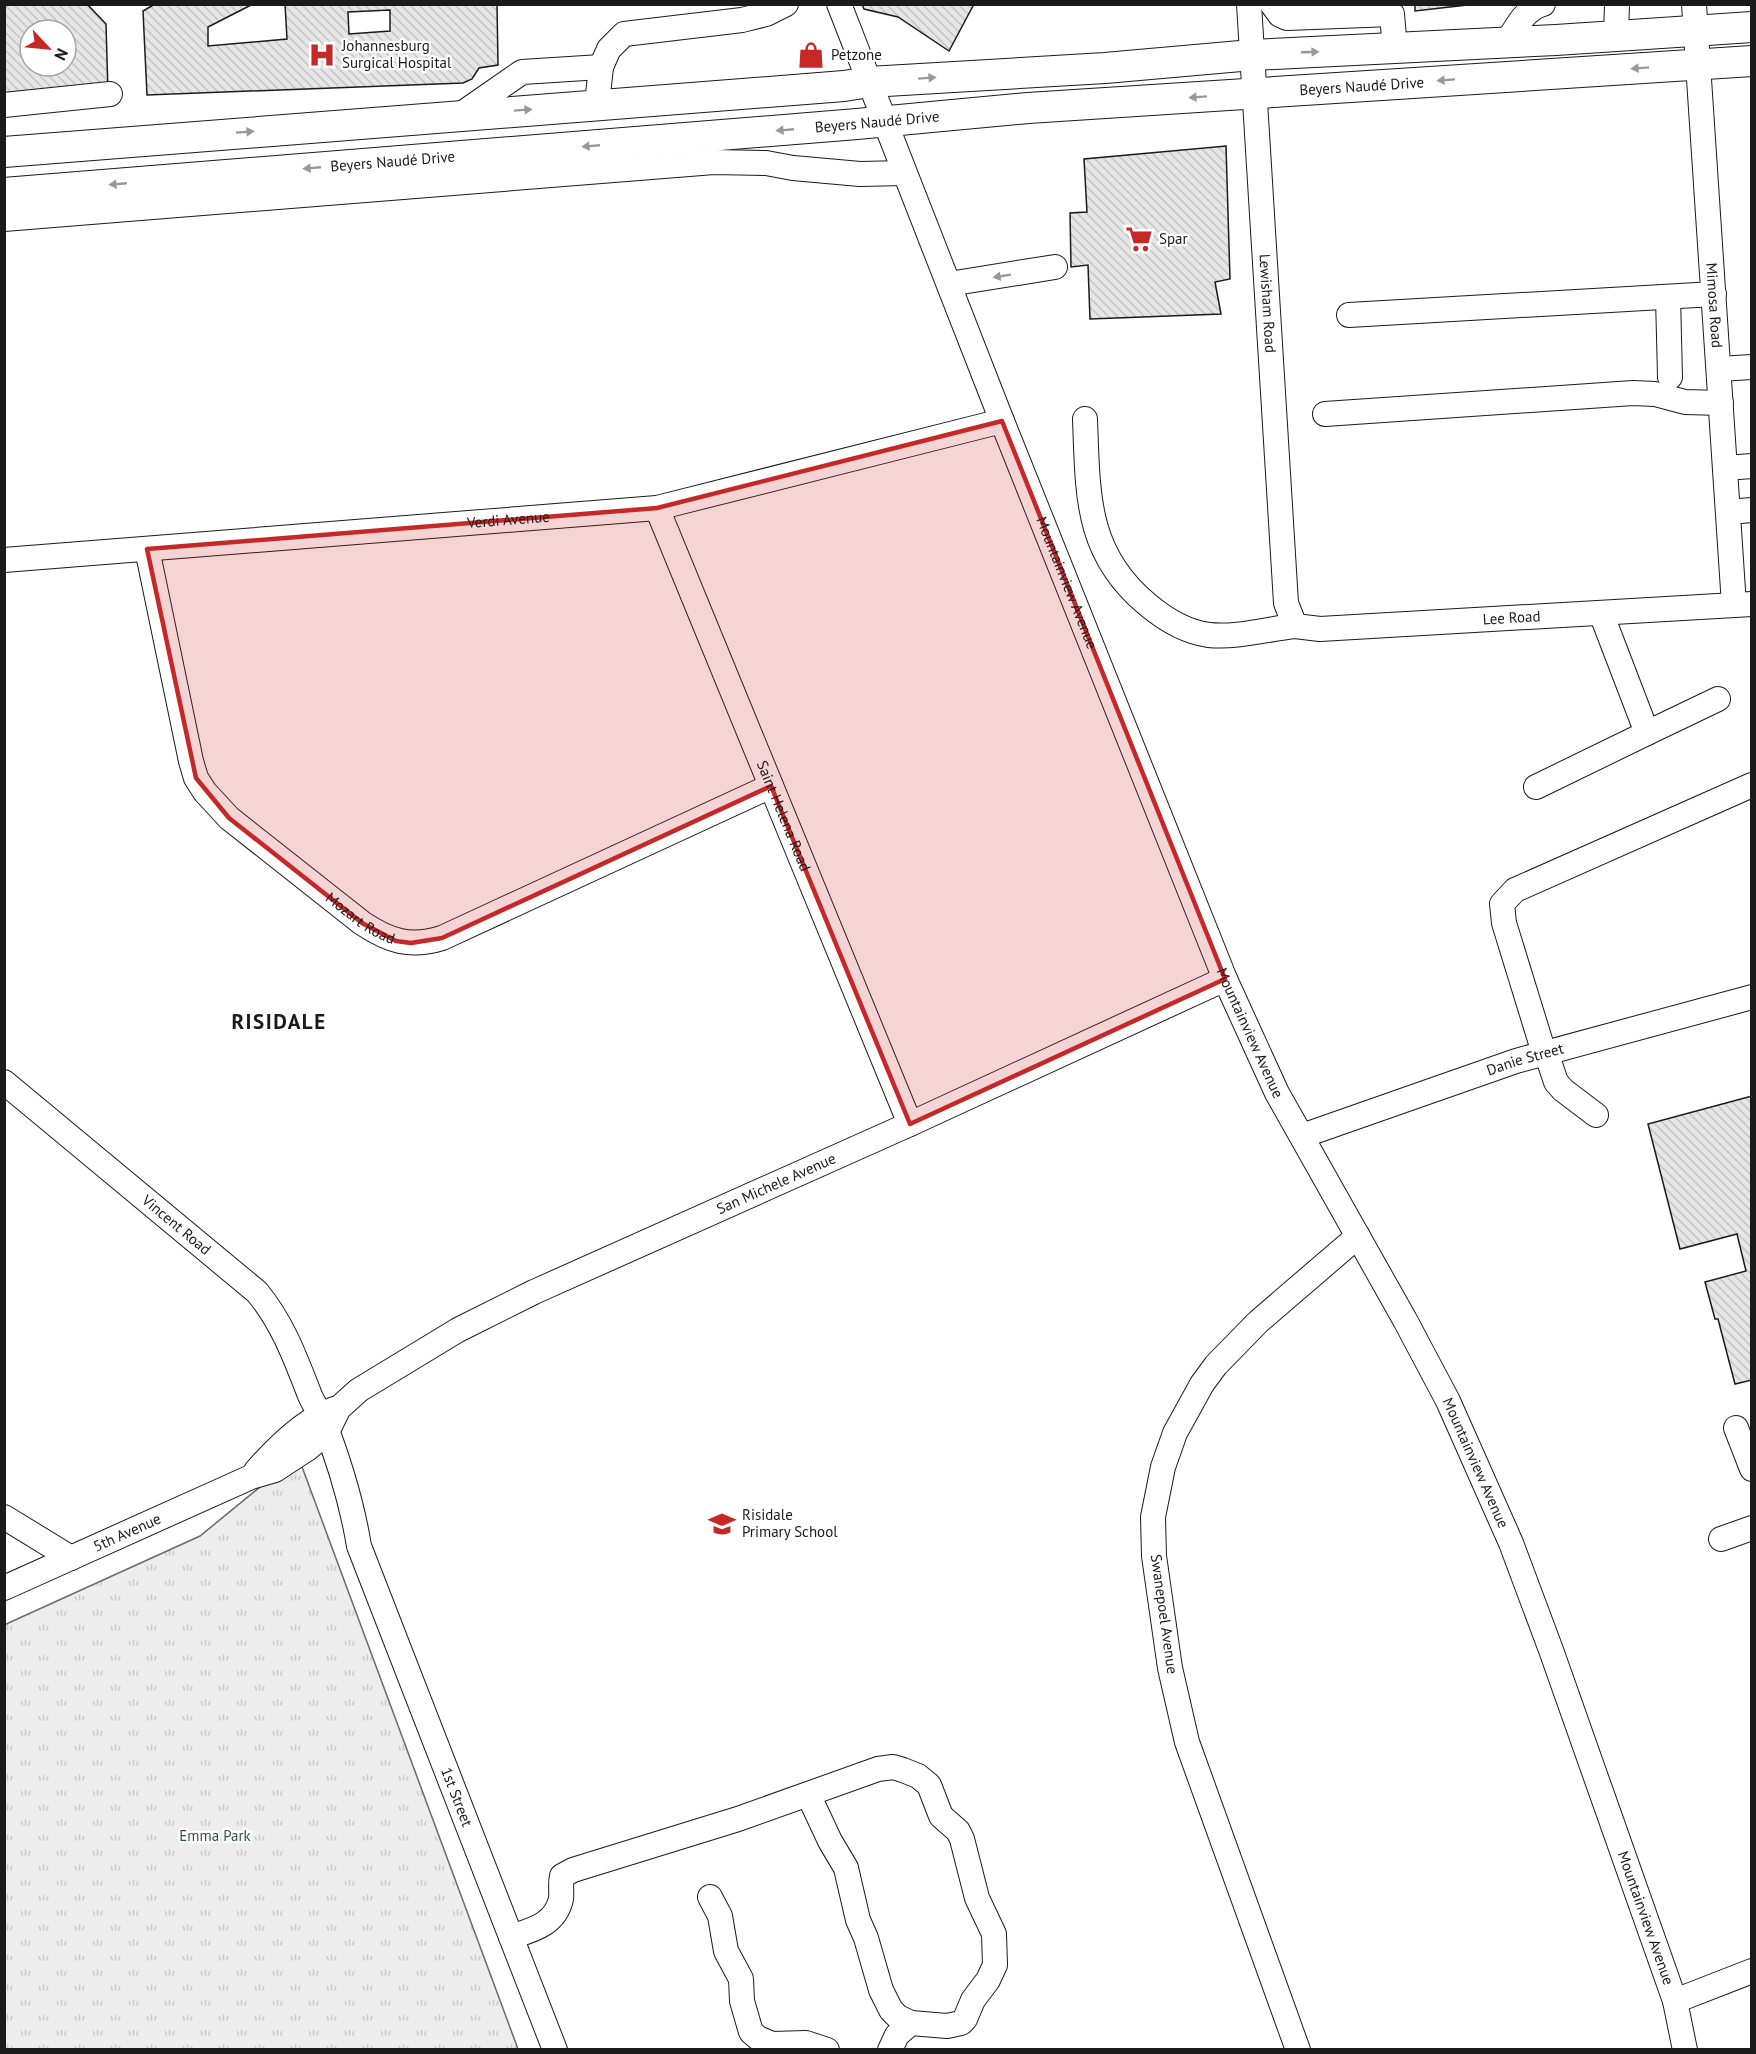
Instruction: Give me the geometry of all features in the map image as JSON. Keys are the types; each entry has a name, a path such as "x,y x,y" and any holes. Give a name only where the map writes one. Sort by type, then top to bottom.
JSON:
{"main road":[{"path":"4,152 844,86 869,82 1104,68 1252,55 1617,36 1695,17 1752,27"},
{"name":"Beyers Naudé Drive","path":"4,193 1028,108 1752,61"}],"street":[{"path":"597,104 601,67 609,49 624,34 742,20 766,14 786,4"},
{"name":"Mountainview Avenue","path":"838,4 904,173 930,214 949,284 1225,979 1267,1074 1448,1401 1511,1543 1675,2001 1685,2049"},
{"name":"Lewisham Road","path":"1249,4 1286,603 1295,626"},
{"path":"1272,4 1280,15 1287,18 1392,9 1395,49"},
{"path":"1507,42 1527,14 1543,4"},
{"path":"1617,4 1617,36"},
{"name":"Mimosa Road","path":"1695,17 1725,468 1740,511 1743,604"},
{"path":"460,115 522,72 601,67"},
{"path":"4,105 110,94"},
{"name":"Beyers Naudé Drive","path":"4,219 714,162 766,163 793,168 860,174 904,173"},
{"path":"949,284 1055,267"},
{"path":"1349,315 1714,294"},
{"path":"1668,297 1670,377"},
{"path":"1719,369 1752,367"},
{"path":"1325,414 1633,393 1655,394 1685,402 1721,403"},
{"name":"Lee Road","path":"1085,419 1088,487 1092,518 1103,548 1117,574 1133,593 1158,614 1195,633 1229,634 1295,626 1320,629 1743,604"},
{"name":"Verdi Avenue","path":"4,560 657,508 1002,421"},
{"path":"1725,468 1752,466"},
{"name":"Saint Helena Road","path":"657,508 910,1124"},
{"name":"Mozart Road","path":"147,549 196,778 205,792 229,818 362,923 396,941 428,942 442,938 771,786"},
{"path":"1601,613 1647,733"},
{"path":"1536,787 1718,699"},
{"path":"1596,1115 1556,1082 1504,923 1502,904 1515,890 1752,784"},
{"name":"San Michele Avenue","path":"251,1477 287,1441 359,1390 458,1330 525,1297 1225,979"},
{"name":"Danie Street","path":"1302,1136 1516,1061 1752,997"},
{"name":"Vincent Road","path":"4,1082 256,1292 268,1305 284,1333 320,1419"},
{"name":"Swanepoel Avenue","path":"1298,2049 1187,1742 1170,1668 1154,1556 1153,1516 1163,1467 1175,1433 1202,1384 1216,1365 1258,1322 1358,1236"},
{"name":"1st Street","path":"320,1419 355,1521 359,1546 555,2049"},
{"path":"1736,1428 1752,1469"},
{"name":"5th Avenue","path":"4,1588 251,1477"},
{"path":"4,1517 71,1558"},
{"path":"1721,1539 1752,1528"},
{"path":"510,1937 551,1920 561,1900 560,1884 564,1874 738,1819 808,1794 878,1769 893,1767 918,1776 929,1785 937,1810 958,1832 962,1839 976,1898 994,1934 995,1965 961,2024 946,2026 911,2023 898,2017 885,2000 874,1971 866,1938 858,1920 846,1868 808,1794"},
{"path":"710,1897 720,1916 726,1951 741,1979 742,2001 754,2036 772,2044 806,2043 827,2049"},
{"path":"1675,2001 1752,1971"},
{"path":"890,2049 897,2035 911,2023"}],"highlighted area":[{"path":"1002,421 1225,979 910,1124 771,786 442,938 411,943 396,941 362,923 229,818 196,778 147,549 657,508"}],"green space":[{"name":"Emma Park","path":"298,1456 518,2049 5,2049 4,1625 200,1536"}],"building":[{"path":"7,4 87,4 106,24 108,93 4,101 4,8"},
{"name":"Johannesburg Surgical Hospital","path":"155,4 253,4 208,27 208,46 287,39 285,4 497,4 498,65 479,68 472,79 463,83 147,95 143,11","holes":["390,10 390,31 349,34 348,12"]},
{"path":"862,4 974,4 949,51 898,17 864,9"},
{"path":"1415,4 1467,4 1467,5 1415,11"},
{"path":"1226,146 1230,279 1215,282 1221,314 1090,319 1088,265 1071,267 1070,213 1087,212 1084,159"},
{"path":"1752,1096 1752,1380 1735,1384 1718,1319 1715,1319 1705,1282 1746,1271 1737,1234 1680,1249 1648,1124"}],"place":[{"name":"Johannesburg Surgical Hospital","path":"322,55"},
{"name":"Petzone","path":"811,55"},
{"name":"Spar","path":"1139,239"},
{"name":"Risidale Primary School","path":"722,1524"}],"district":[{"name":"RISIDALE","path":"279,1022"}]}
